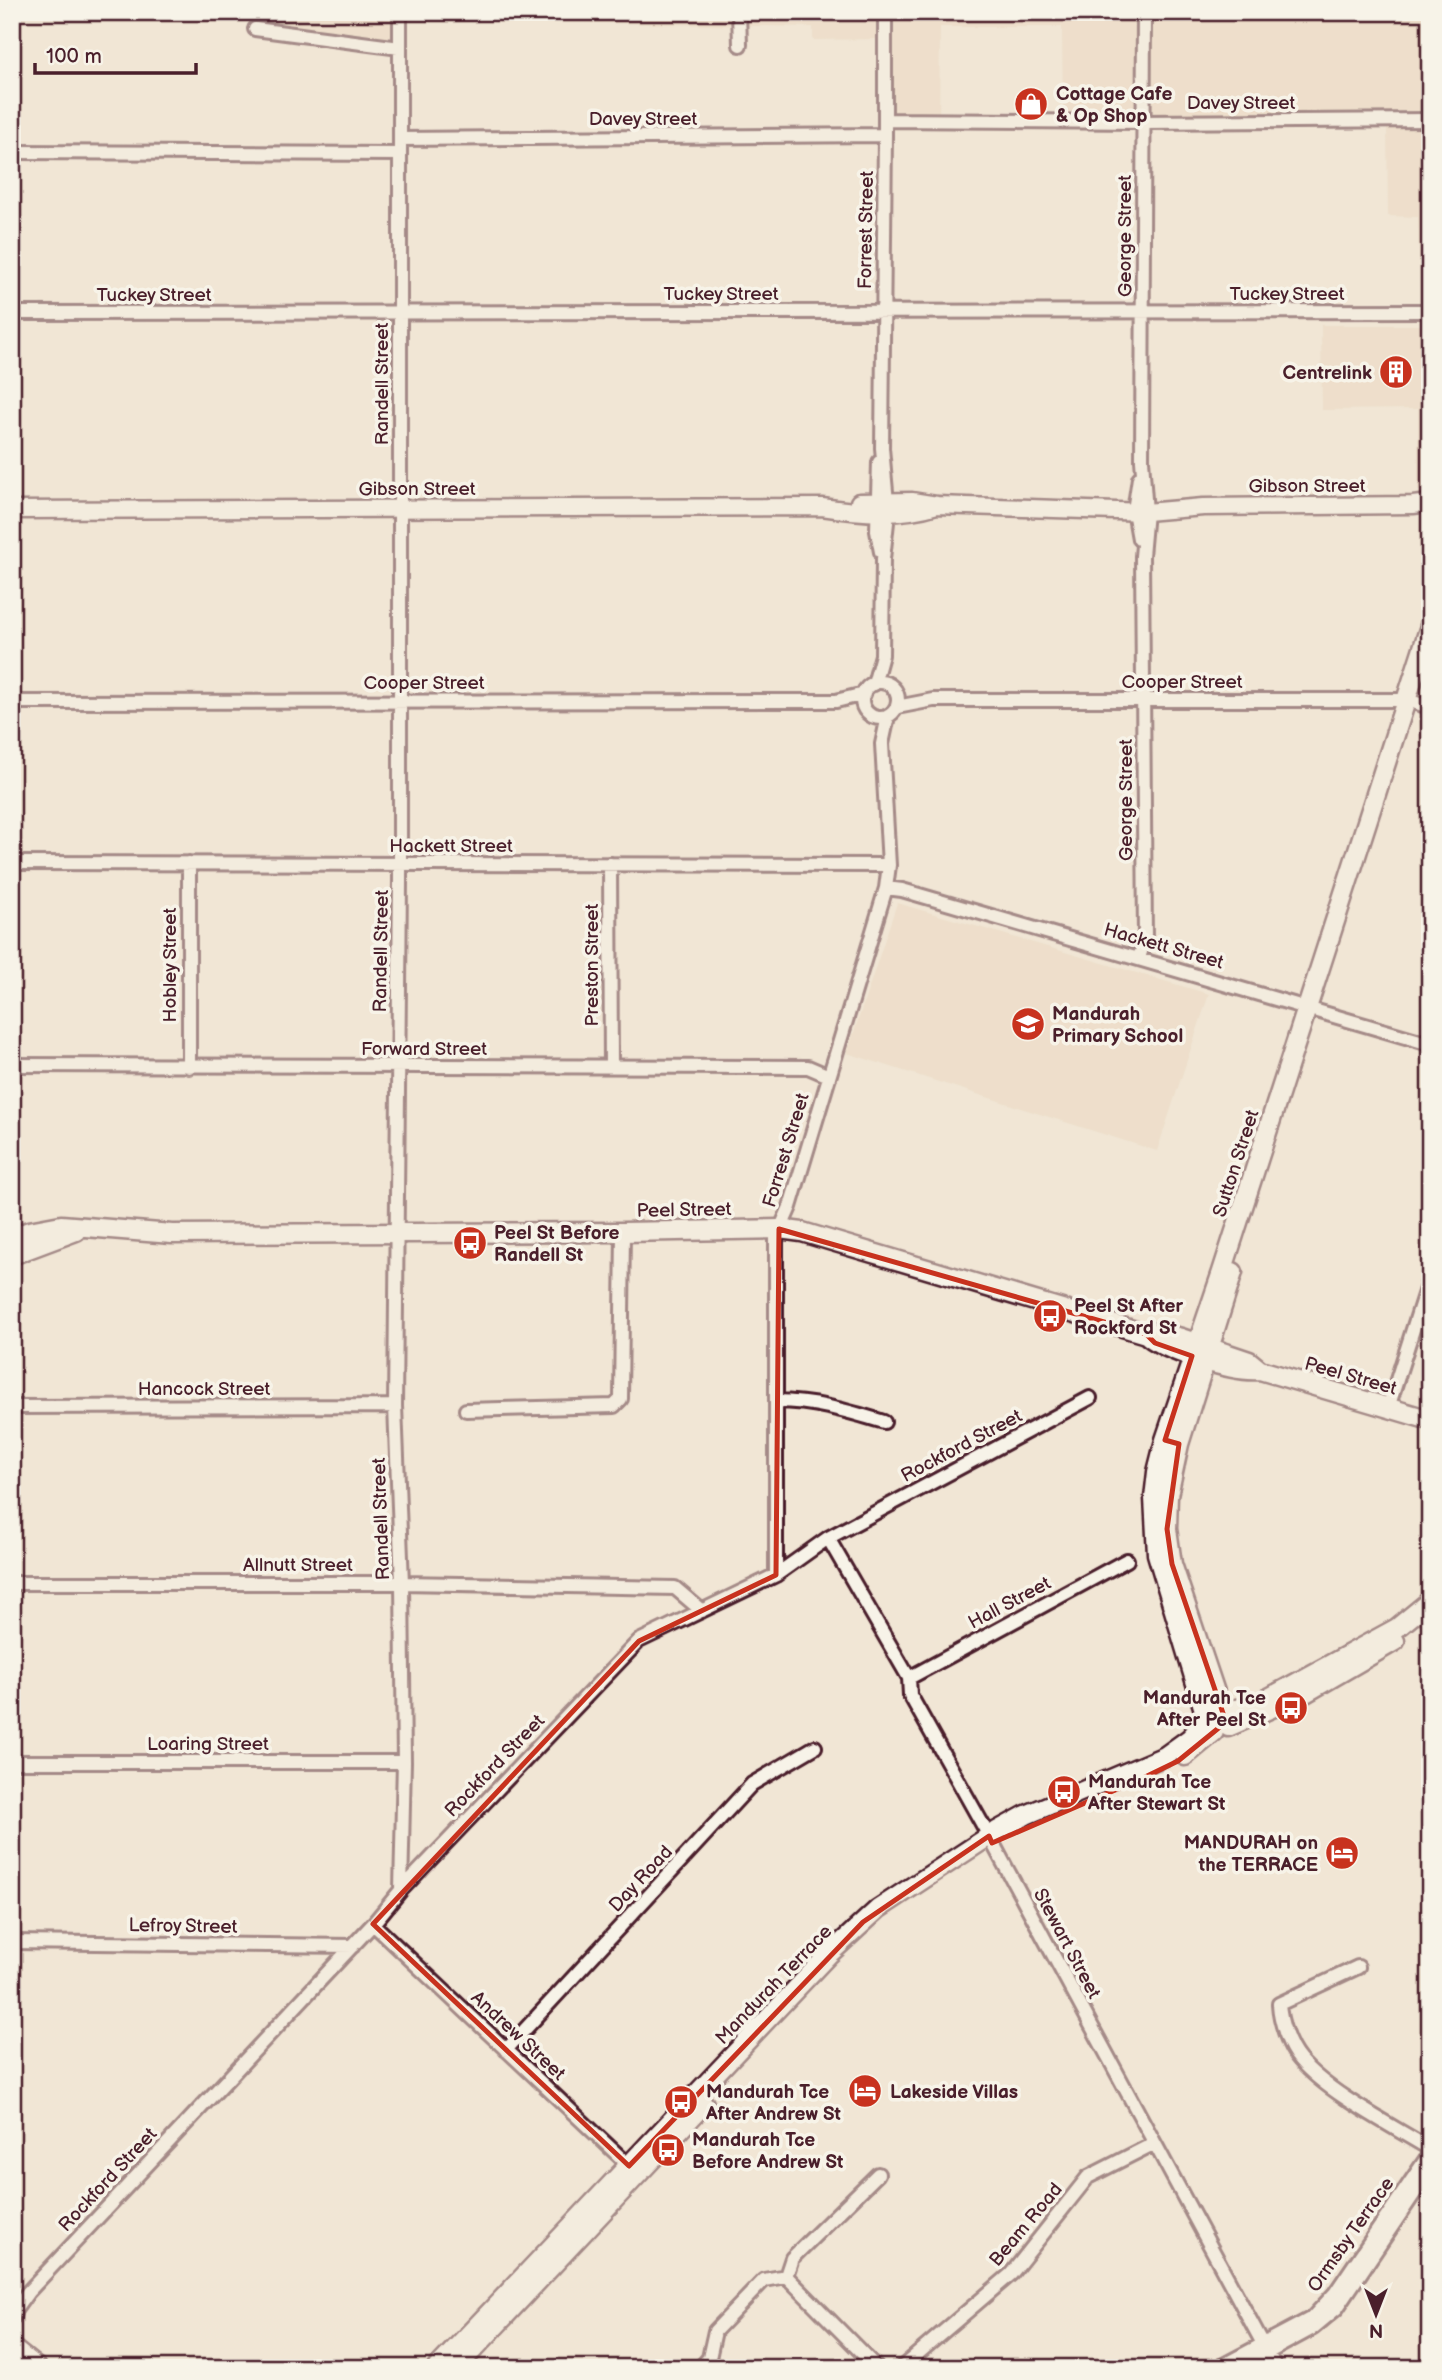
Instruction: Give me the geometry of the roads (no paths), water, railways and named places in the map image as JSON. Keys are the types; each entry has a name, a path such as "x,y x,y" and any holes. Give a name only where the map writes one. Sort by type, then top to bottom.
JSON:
{"main road":[{"name":"Sutton Street","path":"1417,704 1430,626"},
{"name":"Sutton Street","path":"1216,1720 1157,1554 1154,1498 1157,1472 1172,1442 1311,1009 1417,704 1430,659"},
{"name":"Peel Street","path":"18,1232 61,1225 172,1234 779,1229 802,1232 1146,1334 1158,1332 1246,1372 1260,1370 1430,1420"},
{"name":"Peel Street","path":"12,1255 82,1228"},
{"name":"Mandurah Terrace","path":"437,2368 634,2170 870,1926 991,1840 1178,1761 1216,1720 1254,1706 1396,1628 1430,1601"},
{"name":"Mandurah Terrace","path":"1216,1720 1302,1695 1383,1649 1430,1614"},
{"name":"Mandurah Terrace","path":"456,2368 634,2170"},
{"path":"12,2336 24,2358"}],"street":[{"name":"Randell Street","path":"400,12 400,865 395,1406 402,1583 404,1762 401,1890"},
{"path":"739,12 740,44"},
{"name":"Forrest Street","path":"874,684 881,655 883,559 882,508 877,473 881,448 886,135 885,12"},
{"name":"George Street","path":"1139,958 1145,939 1140,506 1143,12"},
{"path":"255,29 400,48"},
{"name":"Davey Street","path":"885,120 1430,120"},
{"name":"Davey Street","path":"400,138 886,135"},
{"path":"12,152 400,154"},
{"name":"Tuckey Street","path":"12,313 1429,311"},
{"name":"Gibson Street","path":"12,510 822,507 850,503 882,508 912,501 937,505 1075,508 1430,503"},
{"name":"Gibson Street","path":"1413,505 1430,509"},
{"name":"Forrest Street","path":"881,655 894,690"},
{"path":"883,683 894,690 892,711 877,718 869,714 863,703 864,694 874,684 883,683"},
{"name":"Cooper Street","path":"894,690 933,700 1417,704"},
{"name":"Cooper Street","path":"12,702 836,701 864,694"},
{"name":"Cooper Street","path":"892,711 933,700"},
{"name":"Cooper Street","path":"836,701 869,714"},
{"name":"Forrest Street","path":"882,744 892,711"},
{"name":"Forrest Street","path":"776,1575 775,1251 779,1229 790,1207 886,888 889,864 882,744 869,714"},
{"name":"Hackett Street","path":"12,863 889,864"},
{"name":"Hobley Street","path":"188,863 189,1067"},
{"name":"Preston Street","path":"610,864 611,1066"},
{"name":"Hackett Street","path":"886,888 902,890 1430,1044"},
{"name":"Forward Street","path":"14,1067 808,1068 828,1076"},
{"path":"466,1410 614,1406 621,1399 623,1232"},
{"path":"1388,1408 1430,1276"},
{"name":"Rockford Street","path":"12,2319 28,2292 353,1946 401,1890 639,1641 776,1575 828,1538 1090,1398"},
{"path":"776,1401 815,1404 884,1422"},
{"name":"Hancock Street","path":"12,1407 395,1406"},
{"name":"Stewart Street","path":"828,1538 909,1678 910,1695 1276,2368"},
{"name":"Hall Street","path":"909,1678 1127,1560"},
{"name":"Allnutt Street","path":"12,1584 402,1583 675,1588 702,1611"},
{"name":"Day Road","path":"506,2050 752,1784 815,1747"},
{"name":"Loaring Street","path":"12,1762 404,1762"},
{"name":"Andrew Street","path":"373,1924 634,2170"},
{"name":"Lefroy Street","path":"12,1942 353,1946"},
{"path":"1358,1967 1279,2004 1280,2019 1299,2059 1308,2067 1338,2092 1430,2151"},
{"name":"Beam Road","path":"901,2368 1011,2274 1088,2177 1153,2144"},
{"name":"Ormsby Terrace","path":"1240,2368 1312,2318 1335,2293 1430,2151"},
{"name":"Ormsby Terrace","path":"1218,2368 1313,2329 1337,2308 1430,2170"},
{"path":"786,2276 792,2258 878,2174"},
{"path":"700,2368 709,2358 715,2331 764,2280 786,2276"},
{"path":"786,2276 877,2368"},
{"name":"Rockford Street","path":"12,2302 28,2292"}],"place":[{"name":"Cottage Cafe & Op Shop","path":"1031,104"},
{"name":"Centrelink","path":"1396,372"},
{"name":"Mandurah Primary School","path":"1028,1024"},
{"name":"Peel St Before Randell St","path":"470,1243"},
{"name":"Peel St After Rockford St","path":"1050,1316"},
{"name":"Mandurah Tce After Peel St","path":"1291,1708"},
{"name":"Mandurah Tce After Stewart St","path":"1064,1792"},
{"name":"MANDURAH on the TERRACE","path":"1342,1853"},
{"name":"Lakeside Villas","path":"865,2091"},
{"name":"Mandurah Tce After Andrew St","path":"681,2102"},
{"name":"Mandurah Tce Before Andrew St","path":"668,2150"}]}
